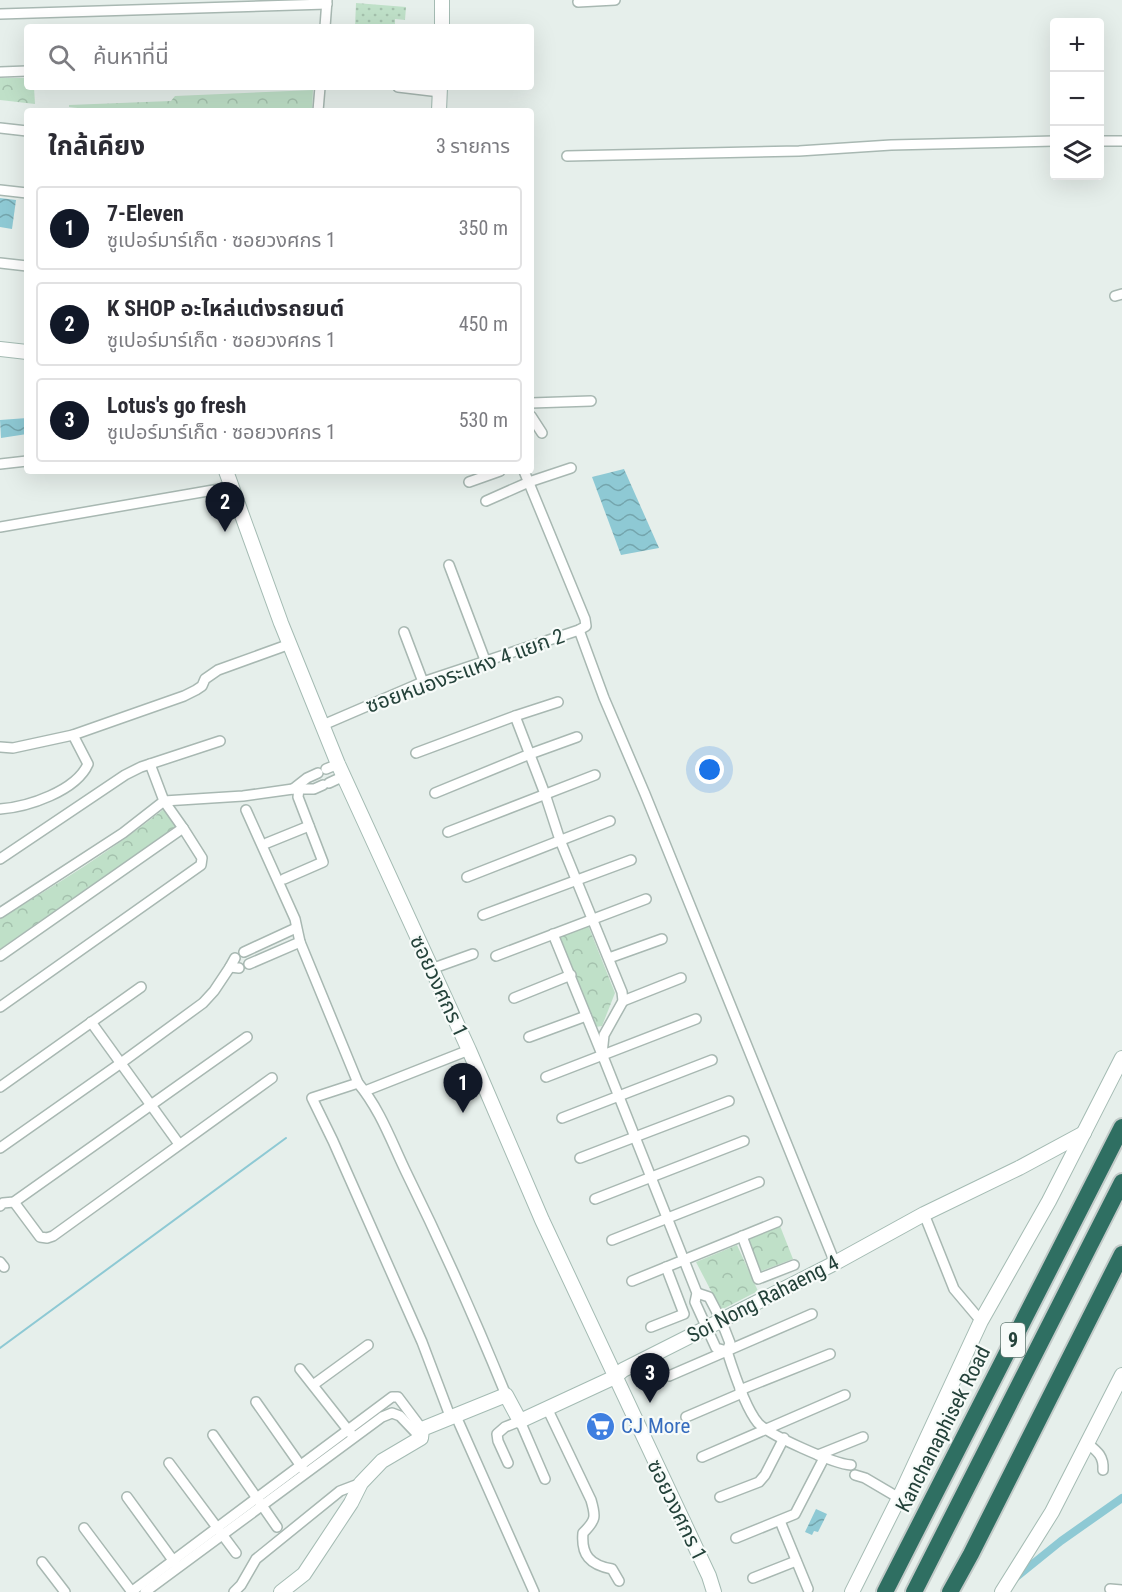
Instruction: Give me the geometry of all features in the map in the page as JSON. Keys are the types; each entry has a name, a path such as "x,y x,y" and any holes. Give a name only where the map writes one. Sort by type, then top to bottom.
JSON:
{"highway":[{"name":"Kanchanaphisek Road","path":"885,1592 1122,1126"},
{"name":"9","path":"914,1592 1122,1182"},
{"path":"950,1592 1122,1254"}],"street":[{"path":"442,0 442,24"},
{"path":"578,2 615,0"},
{"path":"0,14 327,2 325,24"},
{"path":"0,72 24,71"},
{"path":"318,108 320,90"},
{"path":"439,108 440,90"},
{"path":"0,128 24,131"},
{"path":"567,156 776,152 902,144 1050,141"},
{"path":"1104,141 1122,141"},
{"path":"0,190 24,193"},
{"path":"0,263 24,266"},
{"path":"0,349 24,352"},
{"path":"534,403 591,401"},
{"path":"534,421 542,433"},
{"path":"0,464 24,461"},
{"path":"486,501 529,482 571,468"},
{"name":"ซอยวงศกร 1","path":"227,474 290,644 323,725 331,771 431,969 469,1050 542,1221 709,1576 714,1592"},
{"path":"469,482 492,474"},
{"name":"ซอยหนองระแหง 4 แยก 2","path":"323,725 423,682 586,626 525,474"},
{"path":"0,527 231,487"},
{"path":"449,565 484,660"},
{"path":"579,630 600,690 645,794 835,1263"},
{"path":"404,632 423,682"},
{"path":"0,747 13,748 73,735 184,696 196,690 205,679 218,670 290,644"},
{"path":"416,753 558,702"},
{"path":"515,716 560,840 622,992 623,1001 604,1035 602,1054"},
{"path":"0,809 33,803 52,794 84,773 87,764 73,735"},
{"path":"435,793 577,737"},
{"path":"0,859 125,775 150,764 220,741"},
{"path":"0,1007 201,865 202,858 164,801 150,764"},
{"path":"0,913 123,833 164,801 314,789 326,784 331,771"},
{"path":"296,789 307,778 331,771"},
{"path":"448,832 595,775"},
{"path":"284,879 323,862 296,789"},
{"path":"246,810 295,920 300,942 358,1083 365,1091 392,1141 427,1215 545,1479"},
{"path":"467,877 610,821"},
{"path":"267,843 309,826"},
{"path":"0,956 183,828"},
{"path":"483,915 631,860"},
{"path":"496,956 646,899"},
{"path":"0,1148 121,1064 208,998 237,961 296,928"},
{"path":"553,934 620,1096 697,1293 695,1302 716,1348 727,1351"},
{"path":"609,958 662,939"},
{"path":"249,964 300,942"},
{"path":"431,969 472,954"},
{"path":"514,998 571,975"},
{"path":"623,1001 681,978"},
{"path":"0,1087 141,987"},
{"path":"529,1037 586,1016"},
{"path":"546,1077 696,1019"},
{"path":"91,1022 179,1144"},
{"path":"1,1202 14,1202 247,1037"},
{"path":"365,1091 469,1050"},
{"path":"853,1590 899,1498 981,1321 1084,1133 1122,1058"},
{"path":"562,1118 712,1060"},
{"path":"14,1202 40,1237 53,1236 272,1078"},
{"path":"358,1083 312,1098 422,1342 452,1415 534,1592"},
{"path":"580,1158 729,1101"},
{"name":"Soi Nong Rahaeng 4","path":"520,1421 615,1377 623,1370 1084,1133"},
{"path":"595,1199 744,1141"},
{"path":"612,1240 759,1182"},
{"path":"924,1214 954,1289 981,1321"},
{"path":"632,1281 777,1222"},
{"path":"742,1236 758,1279 794,1265"},
{"path":"651,1328 684,1314 666,1267"},
{"path":"697,1293 709,1297 721,1320 730,1343 727,1351 741,1391 757,1422 766,1429 821,1457 851,1469 899,1498"},
{"path":"669,1376 812,1314"},
{"path":"313,1385 368,1345"},
{"path":"686,1417 830,1354"},
{"path":"300,1369 351,1433"},
{"path":"1002,1592 1052,1512 1122,1375"},
{"path":"281,1592 304,1574 351,1503 361,1482 382,1461 452,1415 506,1395"},
{"path":"702,1457 845,1395"},
{"path":"84,1528 131,1592 176,1564 304,1470 392,1397 398,1397 422,1434"},
{"path":"255,1402 304,1470"},
{"path":"547,1408 595,1512 593,1523 583,1533 581,1546 587,1557 596,1565 612,1569 619,1581"},
{"path":"351,1433 392,1413 400,1416 422,1434"},
{"path":"508,1463 497,1434 505,1427 520,1421"},
{"path":"213,1435 277,1527"},
{"path":"736,1538 795,1515 821,1457 863,1437"},
{"path":"720,1497 759,1482 784,1438"},
{"path":"1087,1443 1100,1454 1104,1461 1103,1470"},
{"path":"169,1463 236,1553"},
{"path":"234,1592 241,1585 256,1558 340,1491 361,1482"},
{"path":"128,1497 176,1564"},
{"path":"780,1521 808,1589"},
{"path":"753,1578 796,1561"},
{"path":"42,1562 65,1592"},
{"path":"146,1592 176,1564"},
{"path":"1110,1589 1122,1590"}],"green space":[{"path":"356,3 406,7 405,20 395,19 395,24 355,24"},
{"path":"0,78 24,78 24,90 34,90 35,104 0,100"},
{"path":"313,90 312,108 69,107 69,105 171,101 175,96"},
{"path":"164,809 179,827 0,949 0,919 104,853"},
{"path":"588,925 615,993 602,1026 596,1027 559,937"},
{"path":"780,1226 793,1259 761,1271 748,1239"},
{"path":"737,1245 758,1291 721,1310 696,1262"}],"water":[{"path":"0,198 16,200 12,229 0,227"},
{"path":"24,418 24,434 1,438 0,420"},
{"path":"624,469 659,548 621,555 592,477"},
{"path":"816,1509 827,1514 818,1532 814,1531 812,1535 805,1532"}],"waterway":[{"path":"0,1348 286,1138"},
{"path":"1014,1579 1061,1541 1122,1498"}],"place":[{"name":"K SHOP อะไหล่แต่งรถยนต์","path":"225,532"},
{"name":"7-Eleven","path":"463,1113"},
{"name":"Lotus's go fresh","path":"650,1403"},
{"name":"CJ More","path":"600,1426"}]}
